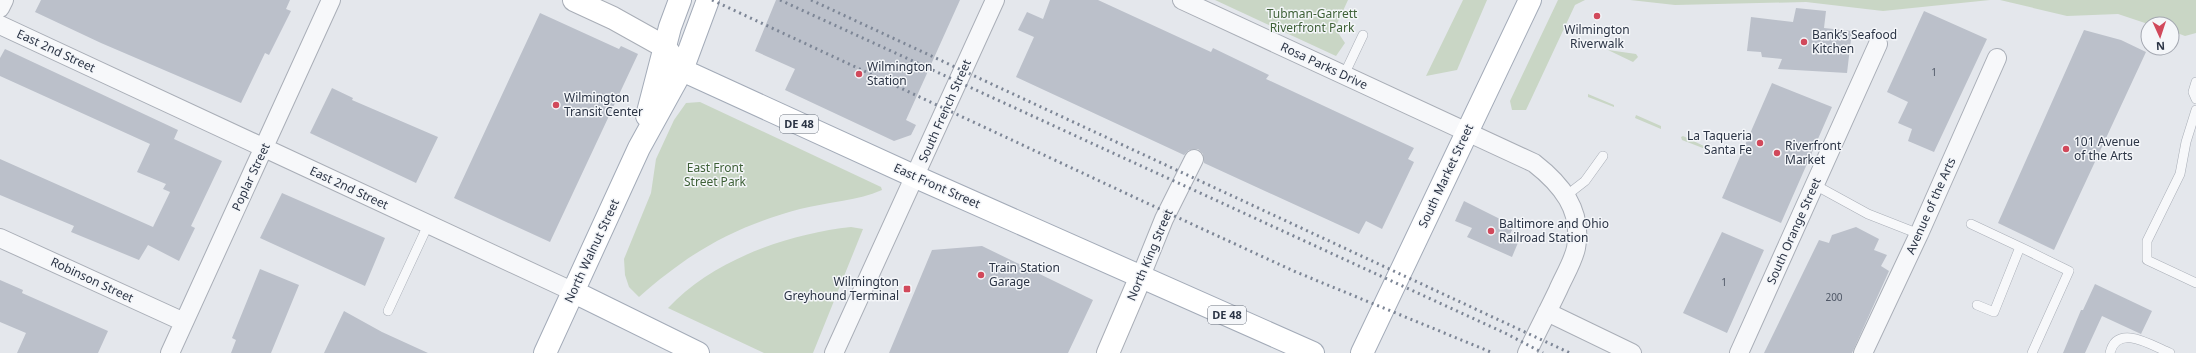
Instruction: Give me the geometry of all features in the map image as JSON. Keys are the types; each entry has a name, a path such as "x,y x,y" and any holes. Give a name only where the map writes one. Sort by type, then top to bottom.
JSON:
{"main road":[{"name":"East Front Street","path":"574,0 613,18 665,47 682,70 916,177 1314,353"},
{"name":"North Walnut Street","path":"639,148 665,47 680,0"},
{"name":"North Walnut Street","path":"545,353 639,148 682,70 708,0"},
{"name":"South Market Street","path":"1362,353 1530,0"},
{"name":"North King Street","path":"1108,353 1141,276"},
{"name":"East 2nd Street","path":"574,292 698,353"}],"street":[{"path":"0,8 4,0"},
{"name":"Poplar Street","path":"170,353 265,149 331,0"},
{"name":"South French Street","path":"834,353 916,177 995,0"},
{"name":"Rosa Parks Drive","path":"1182,0 1534,163 1553,178 1567,195"},
{"name":"East 2nd Street","path":"0,25 574,292"},
{"name":"South Orange Street","path":"1739,353 1878,44"},
{"name":"Avenue of the Arts","path":"1863,353 1919,234 1997,58"},
{"name":"North King Street","path":"1141,276 1164,219 1194,159"},
{"path":"1527,353 1576,248 1574,215 1567,195"},
{"name":"Robinson Street","path":"0,238 184,322"},
{"path":"1547,312 1632,353"}],"lane":[{"path":"1344,75 1364,35"},
{"path":"2196,82 2193,92 2196,100"},
{"path":"2196,110 2186,142 2180,174 2147,241 2147,260 2196,284"},
{"path":"1567,195 1585,181 1602,156"},
{"path":"1815,185 1868,214 1919,234"},
{"path":"1971,224 2069,271 2032,353"},
{"path":"388,312 419,241 428,225"},
{"path":"1977,305 1994,312 2020,247"},
{"path":"2110,353 2115,341 2121,337 2132,338 2170,353"}],"green space":[{"name":"Tubman-Garrett Riverfront Park","path":"1215,0 1348,0 1335,28 1345,43 1336,56"},
{"path":"1463,0 1487,0 1457,70 1426,76"},
{"path":"1558,0 1585,0 1575,5 1526,110 1512,110 1510,101"},
{"path":"1630,0 1990,0 1883,11 1806,2 1675,5"},
{"path":"2000,0 2196,0 2196,33 2185,36 2180,34 2180,16 2140,16 2140,21 2118,14 2067,16"},
{"path":"1608,50 1636,54 1638,57 1633,62"},
{"path":"1588,94 1614,105 1614,107 1588,97"},
{"name":"East Front Street Park","path":"700,102 881,187 882,190 862,197 800,209 776,216 733,233 695,254 676,267 639,297 629,287 625,275 624,259 651,193 656,159 674,120 686,103"},
{"path":"1636,115 1661,126 1661,129 1635,118"},
{"path":"1683,136 1708,148 1708,150 1682,140 1681,137"},
{"path":"851,227 863,229 813,353 764,353 668,308 686,291 707,276 752,252 802,236"}],"building":[{"path":"41,0 290,0 286,9 291,11 269,55 265,53 241,103 101,43 35,12"},
{"name":"Wilmington Station","path":"776,0 960,0 906,120 916,125 911,135 894,141 785,90 795,69 755,51"},
{"path":"1050,0 1098,0 1211,52 1213,48 1269,75 1266,79 1414,148 1408,159 1414,162 1382,229 1366,221 1359,234 1204,163 1203,154 1198,149 1189,150 1184,155 1016,77 1034,37 1018,30 1027,12 1043,19"},
{"path":"1796,8 1826,11 1824,28 1852,31 1847,73 1778,69 1782,59 1762,57 1761,52 1747,51 1751,17 1793,22"},
{"path":"1924,11 1987,39 1934,152 1908,141 1912,129 1898,123 1908,102 1887,92"},
{"name":"Wilmington Transit Center","path":"540,13 619,49 621,46 638,54 550,242 454,198"},
{"name":"101 Avenue of the Arts","path":"2084,30 2121,40 2140,49 2140,56 2144,56 2054,250 1998,223"},
{"path":"5,49 178,130 174,139 222,161 191,226 195,228 179,261 148,245 139,260 71,232 74,226 0,195 0,159 153,227 170,192 163,189 166,184 137,172 150,144 0,76 0,58"},
{"name":"Riverfront Market","path":"1772,83 1832,107 1781,223 1722,198"},
{"path":"332,88 353,98 352,100 438,137 416,183 310,133"},
{"path":"282,193 385,238 365,286 260,238"},
{"name":"Baltimore and Ohio Railroad Station","path":"1464,201 1514,226 1510,234 1520,238 1512,257 1467,237 1472,228 1455,221"},
{"path":"1856,227 1879,239 1874,250 1887,255 1881,266 1889,271 1852,353 1764,353 1819,240 1829,243 1832,235"},
{"path":"1722,232 1764,250 1727,333 1683,313"},
{"name":"Train Station Garage","path":"982,246 1093,300 1068,353 889,353 932,250"},
{"path":"260,269 299,285 271,353 231,353 236,340 232,338"},
{"path":"0,280 23,290 22,293 108,331 98,353 17,353 26,333 0,322"},
{"path":"2095,284 2152,311 2141,334 2102,316 2085,353 2063,353 2081,310 2083,310"},
{"path":"344,311 382,332 428,353 324,353"}],"railway":[{"path":"712,0 1296,272 1493,353"},
{"path":"780,0 1507,334 1543,353"},
{"path":"811,0 1570,353"}],"place":[{"name":"Wilmington Riverwalk","path":"1597,16"},
{"name":"Bank’s Seafood Kitchen","path":"1804,42"},
{"name":"Wilmington Station","path":"859,74"},
{"name":"Wilmington Transit Center","path":"556,105"},
{"name":"La Taqueria Santa Fe","path":"1760,143"},
{"name":"101 Avenue of the Arts","path":"2066,149"},
{"name":"Riverfront Market","path":"1777,153"},
{"name":"Baltimore and Ohio Railroad Station","path":"1491,231"},
{"name":"Train Station Garage","path":"981,275"},
{"name":"Wilmington Greyhound Terminal","path":"907,289"}]}
